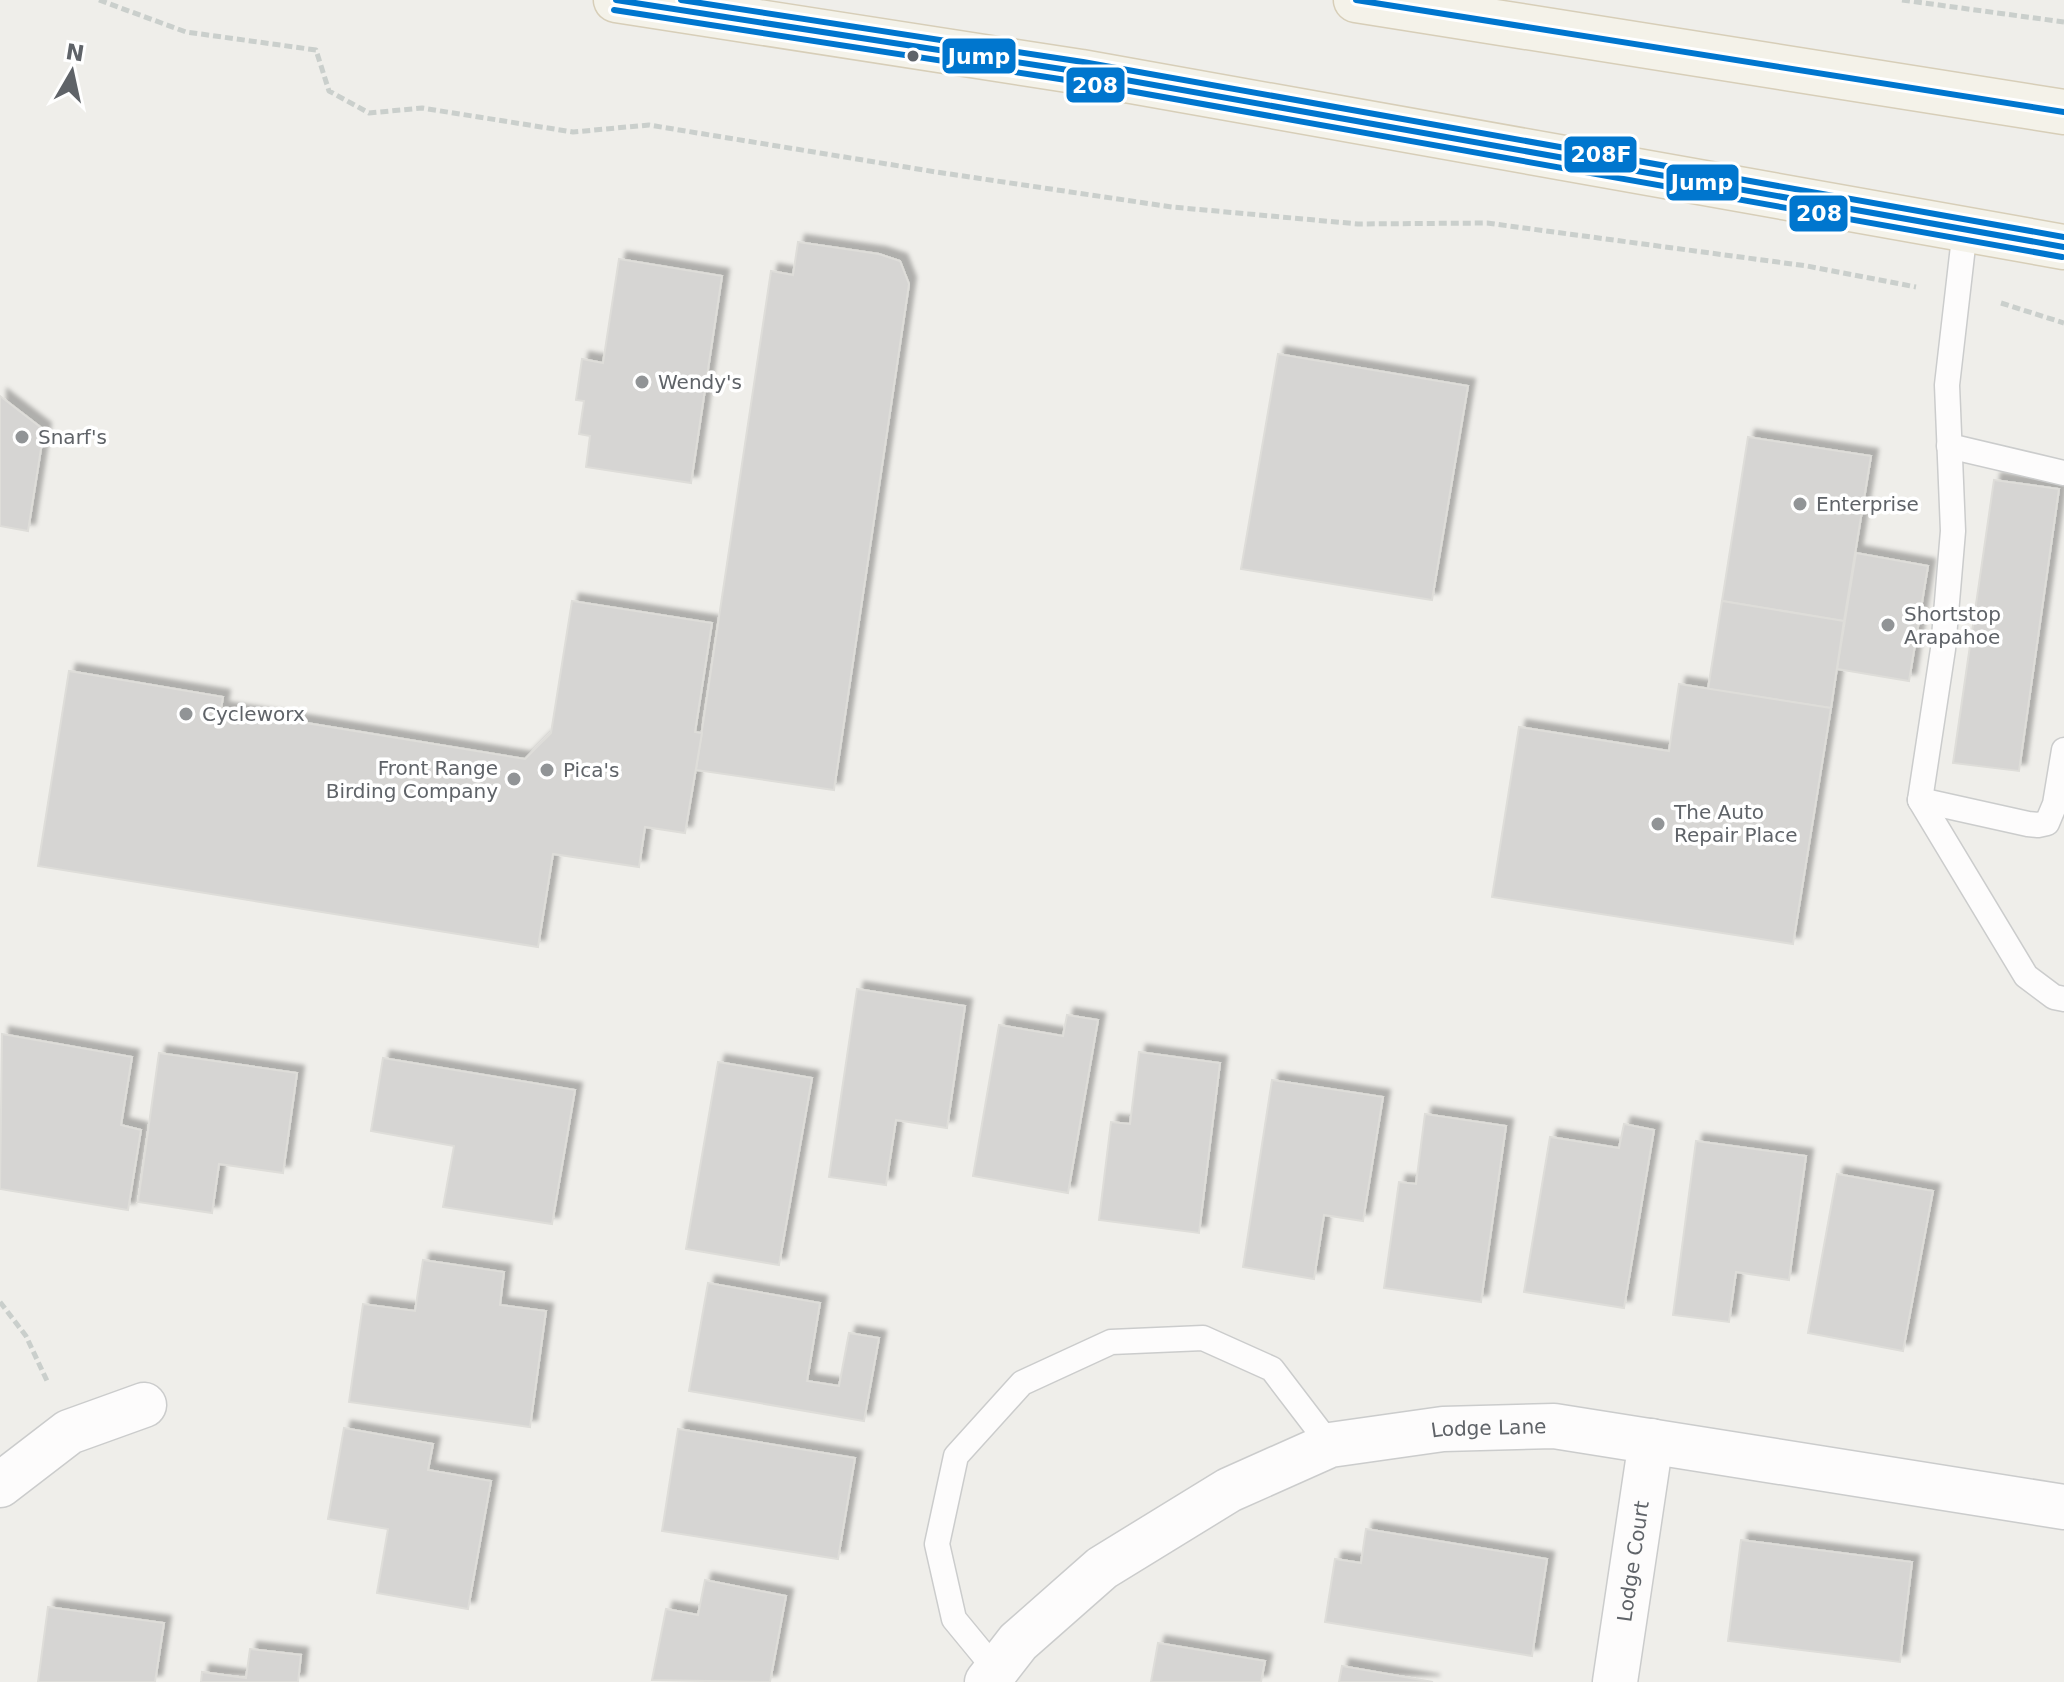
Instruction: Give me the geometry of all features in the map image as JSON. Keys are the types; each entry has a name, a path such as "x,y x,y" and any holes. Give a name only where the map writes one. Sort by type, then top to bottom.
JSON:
{"main road":[{"path":"616,0 1081,72 2064,247"},
{"path":"1356,0 2064,112"}],"street":[{"path":"0,1485 71,1431 144,1405"},
{"name":"Lodge Lane","path":"991,1676 1018,1642 1102,1568 1229,1490 1330,1445 1443,1429 1554,1426 2064,1507"},
{"name":"Lodge Court","path":"1615,1682 1651,1441"}],"lane":[{"path":"1965,229 1947,385 1953,531 1943,649 1920,800 2026,976 2054,997 2064,999"},
{"path":"1949,446 2064,473"},
{"path":"1920,800 2028,824 2047,823 2053,813 2064,750"},
{"path":"991,1676 954,1619 937,1544 956,1456 1022,1383 1111,1342 1203,1338 1272,1369 1330,1445"}],"path":[{"path":"99,0 186,32 316,50 329,91 369,113 422,108 573,132 649,125 964,177 1172,207 1358,224 1487,223 1807,266 2010,305 2064,323"},
{"path":"1902,0 2064,22"},
{"path":"0,1302 26,1336 71,1431"}],"building":[{"path":"798,242 879,254 900,261 909,284 834,790 696,770 771,271 793,275"},
{"name":"Wendy's","path":"619,259 722,276 691,483 586,467 590,436 579,434 584,401 576,400 582,359 603,363"},
{"path":"1278,354 1468,386 1432,600 1241,569"},
{"path":"0,396 44,430 28,531 0,526"},
{"name":"Enterprise","path":"1748,437 1871,456 1844,621 1722,601"},
{"path":"1994,480 2059,489 2019,771 1953,763"},
{"path":"1856,553 1928,566 1909,681 1837,669"},
{"path":"572,601 712,623 695,732 702,733 685,833 645,827 639,867 553,854 538,947 38,866 69,671 223,697 221,709 525,759 551,733"},
{"path":"1722,601 1844,621 1831,708 1708,689"},
{"name":"The Auto Repair Place","path":"1679,684 1831,708 1793,944 1492,897 1519,727 1669,751"},
{"path":"857,989 965,1006 947,1128 896,1120 886,1185 829,1177"},
{"path":"1067,1015 1098,1020 1068,1193 973,1176 999,1025 1063,1036"},
{"path":"2,1034 132,1057 121,1125 141,1130 128,1210 0,1189"},
{"path":"1139,1052 1220,1063 1199,1233 1099,1220 1111,1122 1130,1124"},
{"path":"159,1053 297,1073 283,1173 219,1164 212,1213 138,1202"},
{"path":"383,1058 575,1090 552,1224 443,1207 454,1146 371,1131"},
{"path":"718,1062 812,1078 779,1265 686,1249"},
{"path":"1272,1080 1383,1097 1363,1221 1324,1215 1314,1279 1243,1267"},
{"path":"1425,1114 1506,1126 1481,1302 1384,1288 1399,1182 1416,1184"},
{"path":"1624,1124 1654,1130 1624,1308 1524,1292 1550,1137 1619,1148"},
{"path":"1696,1141 1806,1156 1789,1280 1736,1272 1729,1322 1673,1315"},
{"path":"1837,1174 1933,1191 1903,1351 1808,1333"},
{"path":"423,1260 504,1272 500,1305 546,1311 530,1427 349,1402 363,1304 415,1311"},
{"path":"708,1283 820,1303 807,1381 839,1386 849,1333 879,1338 864,1421 689,1391"},
{"path":"344,1428 433,1444 428,1470 491,1481 468,1609 377,1593 388,1529 328,1519"},
{"path":"678,1429 855,1458 838,1559 662,1531"},
{"path":"1366,1529 1547,1559 1532,1656 1325,1622 1335,1559 1361,1563"},
{"path":"1741,1540 1912,1562 1900,1662 1728,1641"},
{"path":"705,1580 786,1596 770,1682 652,1680 666,1609 698,1615"},
{"path":"48,1607 164,1623 155,1682 38,1682"},
{"path":"1158,1643 1265,1661 1261,1682 1151,1682"},
{"path":"250,1649 301,1655 298,1682 201,1682 202,1672 246,1678"},
{"path":"1342,1666 1433,1682 1339,1682"}],"transit line":[{"name":"Jump","path":"616,0 1081,72 2064,247"},
{"name":"208F","path":"681,0 1083,62 2064,237"},
{"name":"Jump","path":"1356,0 2064,112"},
{"name":"208","path":"614,10 1079,82 2062,257"}],"place":[{"name":"Wendy's","path":"642,382"},
{"name":"Snarf's","path":"22,437"},
{"name":"Enterprise","path":"1800,504"},
{"name":"Shortstop Arapahoe","path":"1888,625"},
{"name":"Cycleworx","path":"186,714"},
{"name":"Pica's","path":"547,770"},
{"name":"Front Range Birding Company","path":"514,779"},
{"name":"The Auto Repair Place","path":"1658,824"}]}
